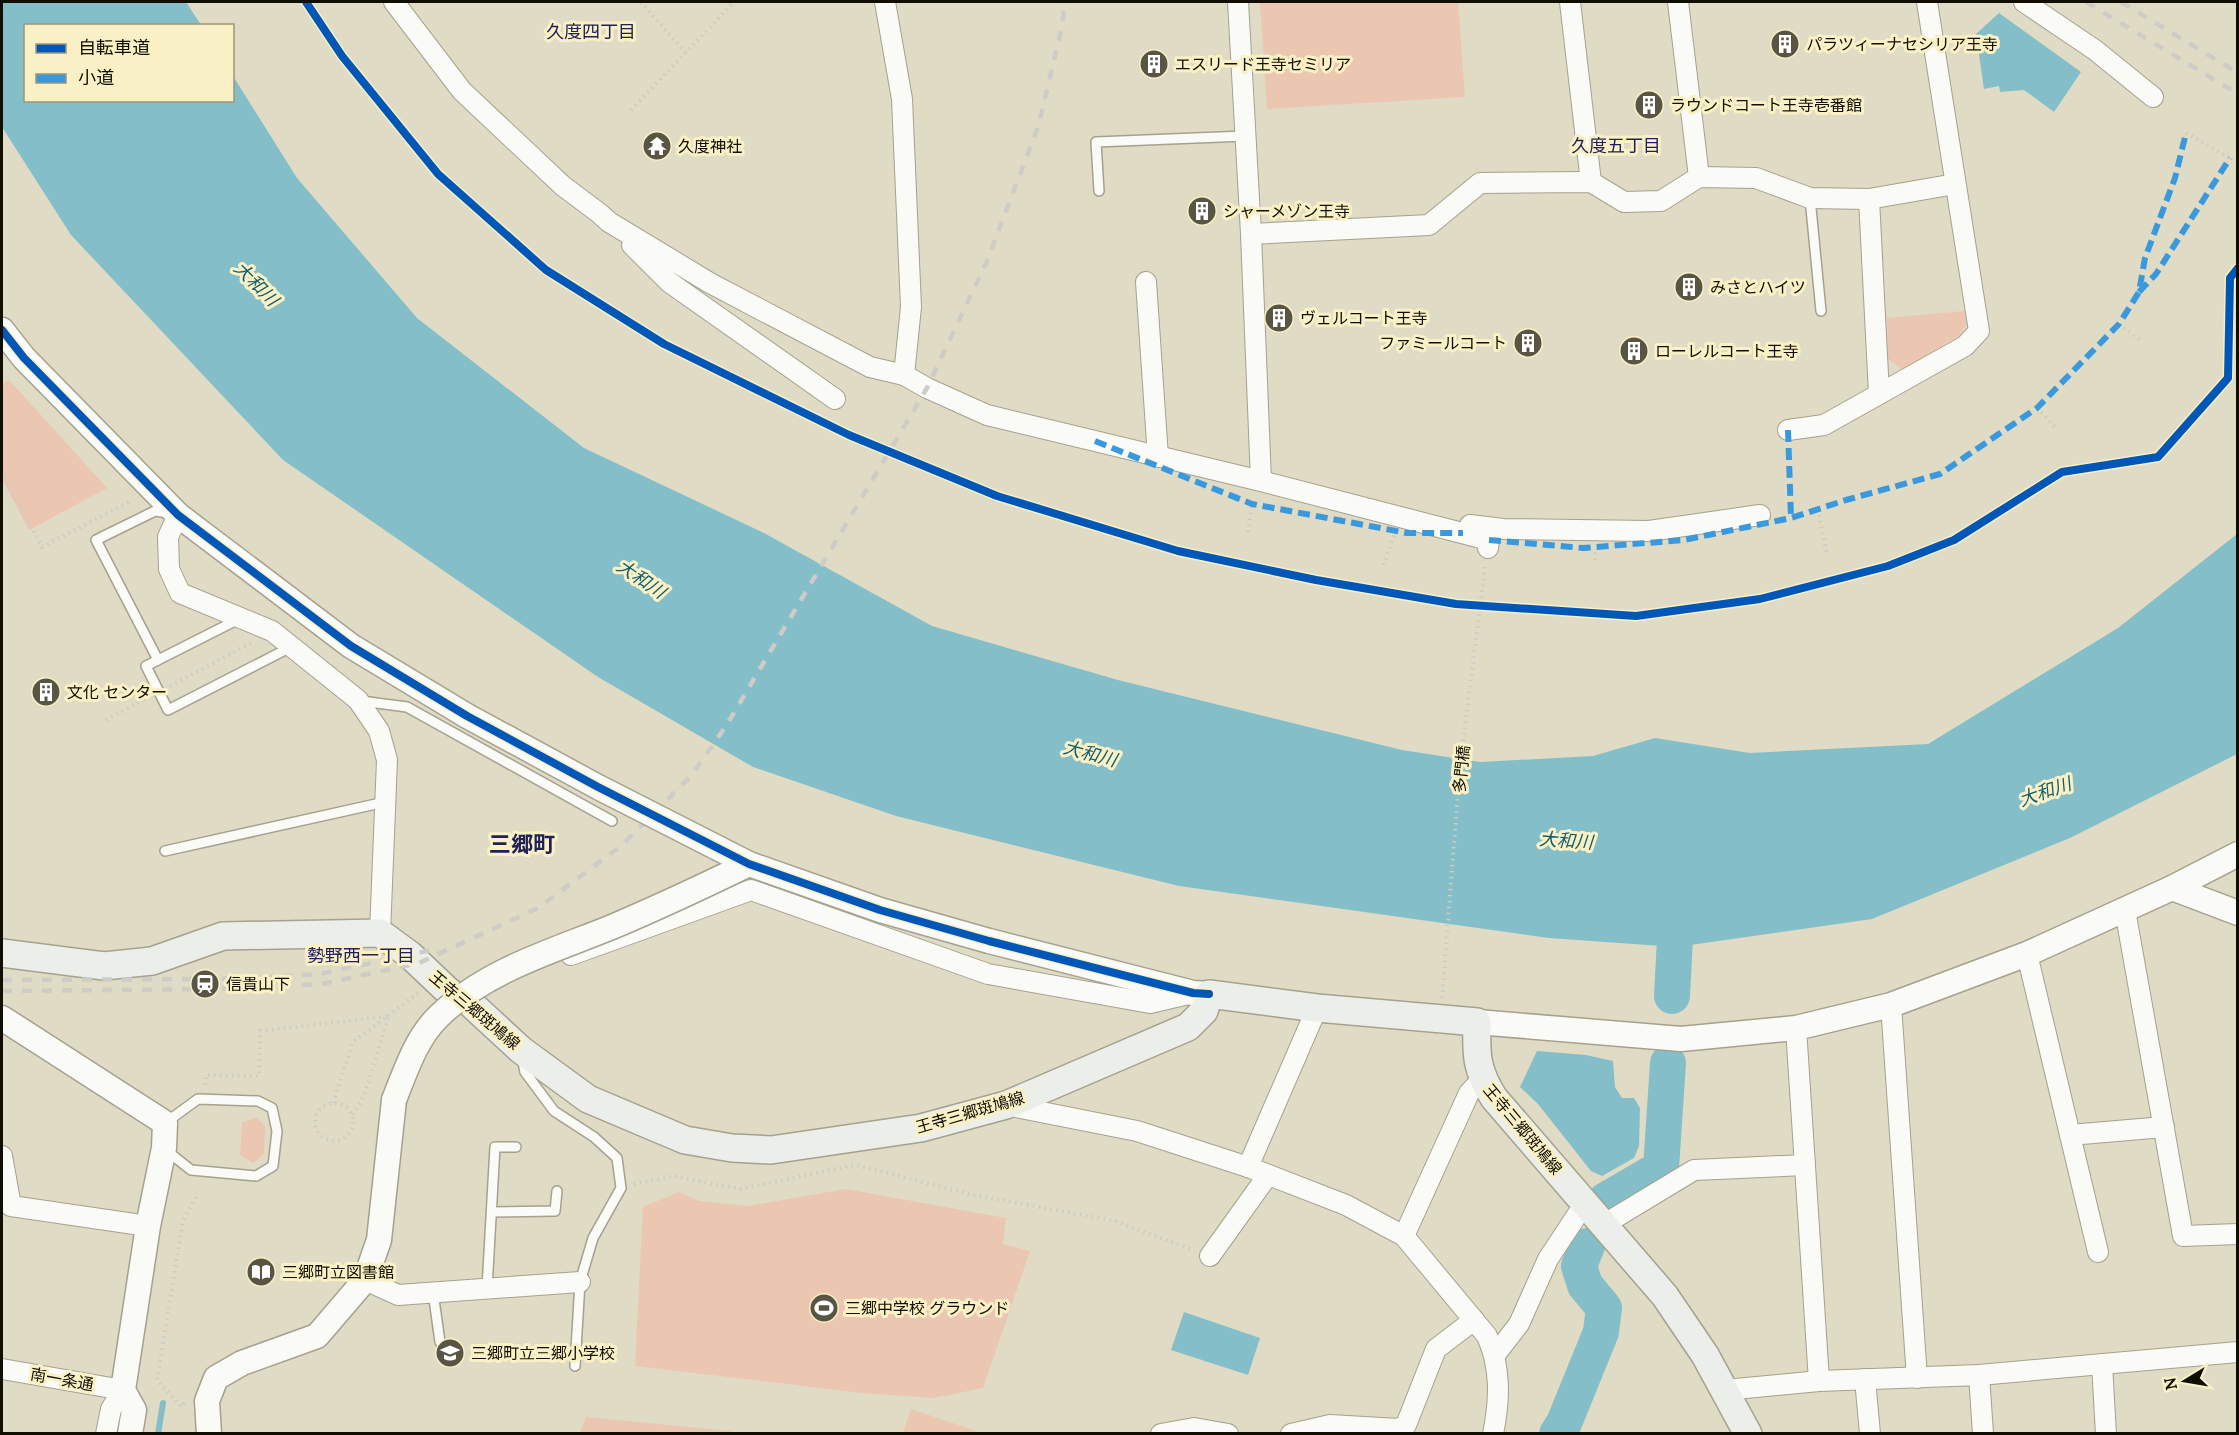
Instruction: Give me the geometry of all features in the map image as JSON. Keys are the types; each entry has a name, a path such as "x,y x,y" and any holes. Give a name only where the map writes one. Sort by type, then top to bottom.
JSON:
{"main road":[{"path":"2,953 104,966 152,961 223,936 380,933"},
{"name":"王寺三郷斑鳩線","path":"380,933 410,955 449,992 469,1002 521,1050 588,1099 685,1140 732,1148 771,1150 921,1128 1006,1105 1188,1027 1204,1011 1201,993"},
{"path":"1201,993 1317,1008 1477,1022"},
{"name":"王寺三郷斑鳩線","path":"1477,1022 1476,1050 1482,1079 1494,1098 1665,1296 1705,1355 1748,1434"}],"street":[{"path":"394,2 462,91 563,186 609,222 669,282 835,399"},
{"path":"885,2 902,99 910,307 904,375"},
{"path":"1238,2 1251,234 1261,481"},
{"path":"1570,2 1591,182"},
{"path":"1678,2 1699,177"},
{"path":"1788,430 1824,425 1965,346 1979,331 1927,2"},
{"path":"2024,2 2095,50 2153,97"},
{"path":"1251,234 1429,225 1480,183 1591,182 1624,202 1660,201 1699,177 1756,178 1810,198 1869,199 1955,183"},
{"path":"1869,199 1879,394"},
{"path":"609,222 710,282 870,367 904,375 987,415 1261,481 1402,525 1489,540 1488,548"},
{"path":"1146,282 1158,457"},
{"path":"2,330 24,358 178,514 351,646 468,716 598,787 750,864 880,910 989,941 1201,993"},
{"path":"178,514 168,537 169,569 180,593 272,631 358,700 379,731 387,759 380,933"},
{"path":"1402,525 1649,531 1760,515"},
{"path":"1477,1022 1681,1039 1796,1028 1891,1005 2027,954 2172,888 2238,854"},
{"path":"209,1434 207,1401 216,1378 242,1363 317,1335 365,1280 379,1240 394,1100 413,1051 437,1017 468,991 502,972 645,913 750,864"},
{"path":"2172,888 2237,916"},
{"path":"469,1002 515,976 751,890 988,974 1150,1003 1201,993"},
{"path":"2125,910 2183,1236 2238,1234"},
{"path":"2027,954 2098,1252"},
{"path":"1891,1005 1917,1378"},
{"path":"1248,1167 1317,1008"},
{"path":"2,1018 165,1123 164,1148 148,1226 123,1390 111,1409 106,1434"},
{"path":"1796,1028 1819,1381"},
{"path":"1404,1236 1468,1093 1482,1079"},
{"path":"1006,1105 1137,1131 1248,1167 1346,1205 1404,1236 1487,1336 1495,1355 1499,1384 1493,1434"},
{"path":"2070,1135 2164,1127"},
{"path":"2,1156 11,1206 148,1226"},
{"path":"1603,1225 1694,1170 1805,1165"},
{"path":"1210,1256 1268,1175"},
{"path":"1495,1355 1519,1324 1548,1259 1585,1203"},
{"path":"365,1280 398,1295 580,1282"},
{"path":"1292,1434 1330,1425 1398,1429 1406,1425 1436,1349 1474,1320"},
{"path":"1725,1390 1819,1381 1979,1375 2238,1352"},
{"path":"2102,1364 2106,1434"},
{"name":"南一条通","path":"2,1369 123,1390"},
{"path":"1979,1375 1983,1434"},
{"path":"1865,1379 1870,1434"},
{"path":"123,1390 134,1410 130,1434"},
{"path":"1161,1434 1194,1428 1228,1434"}],"lane":[{"path":"1099,191 1096,142 1245,136"},
{"path":"1810,198 1821,311"},
{"path":"158,660 96,540 155,511 178,514"},
{"path":"240,618 146,666 168,710 291,647"},
{"path":"358,700 407,707 612,821"},
{"path":"165,851 386,802"},
{"path":"521,1050 525,1072 554,1111 594,1137 617,1158 621,1188 593,1238 580,1282 575,1366"},
{"path":"164,1148 191,1170 256,1176 273,1166 277,1131 272,1108 258,1101 198,1099 165,1123"},
{"path":"487,1288 495,1147 516,1147"},
{"path":"492,1212 555,1211 557,1191"},
{"path":"433,1292 440,1342"}],"path":[{"path":"641,2 686,52"},
{"path":"631,110 734,2"},
{"path":"2186,133 2229,158"},
{"path":"2119,324 2141,341"},
{"path":"2037,408 2055,427"},
{"path":"2,473 42,547 131,501"},
{"path":"1248,532 1252,504"},
{"path":"1818,509 1827,555"},
{"path":"1383,565 1402,525"},
{"path":"1595,547 1595,560"},
{"path":"1467,605 1489,606"},
{"path":"106,720 259,639"},
{"path":"333,1103 352,1042 435,979"},
{"path":"204,1086 206,1075 259,1076 261,1031 389,1016"},
{"path":"352,1116 344,1106 333,1103 322,1107 315,1117 316,1130 324,1140 331,1142 344,1139 352,1129 352,1116 364,1096 389,1016"},
{"path":"621,1188 674,1176 740,1189 856,1165 969,1194 1115,1221 1210,1256"},
{"path":"187,1399 182,1407 157,1380 183,1221 198,1194"}],"shaded area":[{"path":"1260,2 1458,2 1465,97 1267,109"},
{"path":"1964,311 1967,323 1960,335 1902,369 1888,359 1887,318"},
{"path":"9,380 107,488 29,530 2,479 2,384"},
{"path":"256,1117 265,1126 264,1154 253,1163 240,1155 242,1123"},
{"name":"三郷中学校 グラウンド","path":"846,1189 1006,1218 1003,1244 1030,1251 983,1388 934,1398 862,1393 635,1366 643,1207 679,1192 699,1201 748,1206"},
{"path":"911,1409 982,1433 903,1433"},
{"path":"586,1417 731,1431 731,1433 580,1433"}],"water":[{"name":"大和川","path":"2,2 186,2 200,24 24,24 24,102 234,102 234,78 297,178 417,318 584,448 764,533 932,626 1118,680 1402,750 1480,762 1593,756 1655,738 1750,753 1928,744 2118,628 2237,534 2237,754 2070,838 1872,919 1676,947 1549,938 1179,886 896,816 753,767 598,677 283,460 71,235 2,127"},
{"path":"1999,13 2081,72 2054,112 2024,90 2000,92 1999,86 1984,89 1976,34"},
{"path":"1537,1051 1586,1055 1613,1061 1615,1087 1622,1098 1634,1098 1640,1108 1639,1146 1634,1158 1602,1176 1591,1171 1538,1104 1520,1087"},
{"path":"1184,1312 1260,1338 1248,1375 1171,1350"}],"waterway":[{"path":"1672,996 1677,899"},
{"path":"1606,1200 1661,1168 1668,1063"},
{"path":"1557,1434 1564,1423 1601,1332 1604,1308 1585,1285 1579,1266 1587,1246"},
{"path":"158,1434 163,1403"}],"railway":[{"path":"2,991 219,989 322,984 419,963 538,908 621,846 691,776 726,726 927,388 987,261 1038,127 1061,31 1065,2"},
{"path":"2086,2 2238,94"},
{"path":"2121,2 2238,73"},
{"path":"2,980 219,979 320,974 432,950"}],"marked path":[{"path":"1489,540 1583,548 1684,540 1791,518 1940,474 2037,408 2119,324 2139,292 2145,258 2175,178 2186,133"},
{"path":"2139,292 2156,274 2230,158"},
{"path":"1788,430 1791,518"},
{"path":"1095,441 1252,504 1407,533 1463,533"}],"cycle path":[{"path":"306,2 342,56 438,174 546,270 664,344 849,435 997,496 1178,551 1316,580 1456,604 1636,616 1760,599 1888,566 1954,540 2062,472 2158,457 2228,378 2230,278 2238,268"},
{"path":"2,330 24,358 178,515 351,646 467,716 598,787 749,864 880,910 989,941 1193,993 1209,994"}],"place":[{"name":"パラツィーナセシリア王寺","path":"1785,44"},
{"name":"エスリード王寺セミリア","path":"1154,64"},
{"name":"ラウンドコート王寺壱番館","path":"1649,105"},
{"name":"久度神社","path":"657,146"},
{"name":"シャーメゾン王寺","path":"1202,211"},
{"name":"みさとハイツ","path":"1689,287"},
{"name":"ヴェルコート王寺","path":"1279,318"},
{"name":"ファミールコート","path":"1528,343"},
{"name":"ローレルコート王寺","path":"1634,351"},
{"name":"文化 センター","path":"46,692"},
{"name":"信貴山下","path":"205,984"},
{"name":"三郷町立図書館","path":"261,1272"},
{"name":"三郷中学校 グラウンド","path":"824,1308"},
{"name":"三郷町立三郷小学校","path":"450,1353"}],"district":[{"name":"久度四丁目","path":"591,32"},
{"name":"久度五丁目","path":"1616,146"},
{"name":"三郷町","path":"522,844"},
{"name":"勢野西一丁目","path":"361,956"}]}
